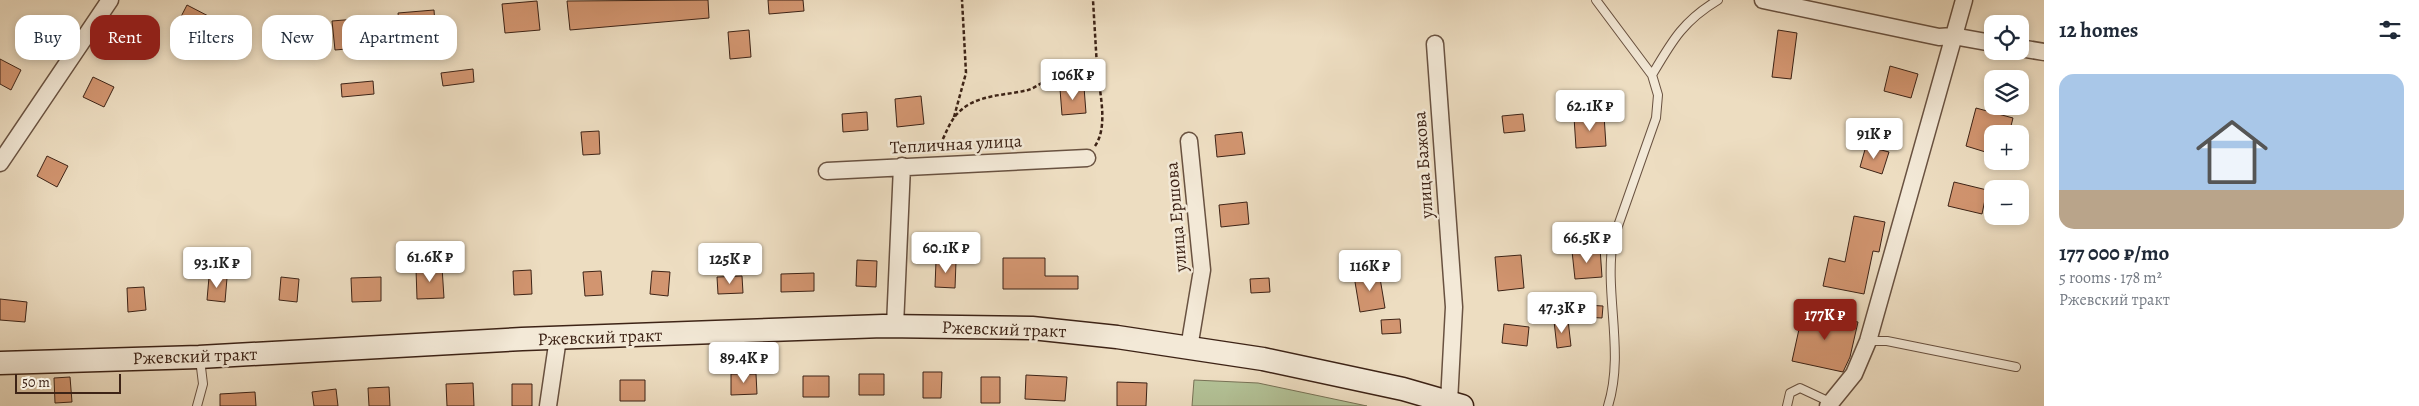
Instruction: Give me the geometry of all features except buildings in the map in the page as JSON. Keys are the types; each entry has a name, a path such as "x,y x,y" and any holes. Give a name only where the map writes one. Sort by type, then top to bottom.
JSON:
{"main road":[{"name":"Ржевский тракт","path":"0,363 199,357 558,338 895,326 1032,328 1263,359 1403,389 1456,404"}],"street":[{"path":"0,163 110,0"},
{"path":"1763,0 1939,37 1953,36 1984,42"},
{"path":"1829,404 1854,374 1868,341 1964,0"},
{"name":"улица Бажова","path":"1435,44 1454,307 1456,404"},
{"path":"2029,50 2044,52"},
{"name":"улица Ершова","path":"1189,348 1202,270 1190,141"},
{"name":"Тепличная улица","path":"827,171 1087,158"},
{"path":"895,326 902,166"},
{"path":"548,406 558,338"}],"lane":[{"path":"1596,0 1652,75 1658,95 1656,118 1613,240 1610,258 1611,305 1616,348 1608,406"},
{"path":"1652,75 1675,37 1696,13 1718,0"},
{"path":"1868,341 1887,341 2016,367"},
{"path":"197,406 203,384 199,357"},
{"path":"1788,406 1790,393 1800,388 1829,404"}],"path":[{"path":"924,165 940,145 952,121 966,73 962,0"},
{"path":"1087,158 1101,138 1101,110 1093,0"},
{"path":"952,121 958,113 973,102 997,95 1030,90 1048,79 1076,70 1097,67"}],"green space":[{"path":"1194,380 1258,383 1367,406 1192,406"}]}
